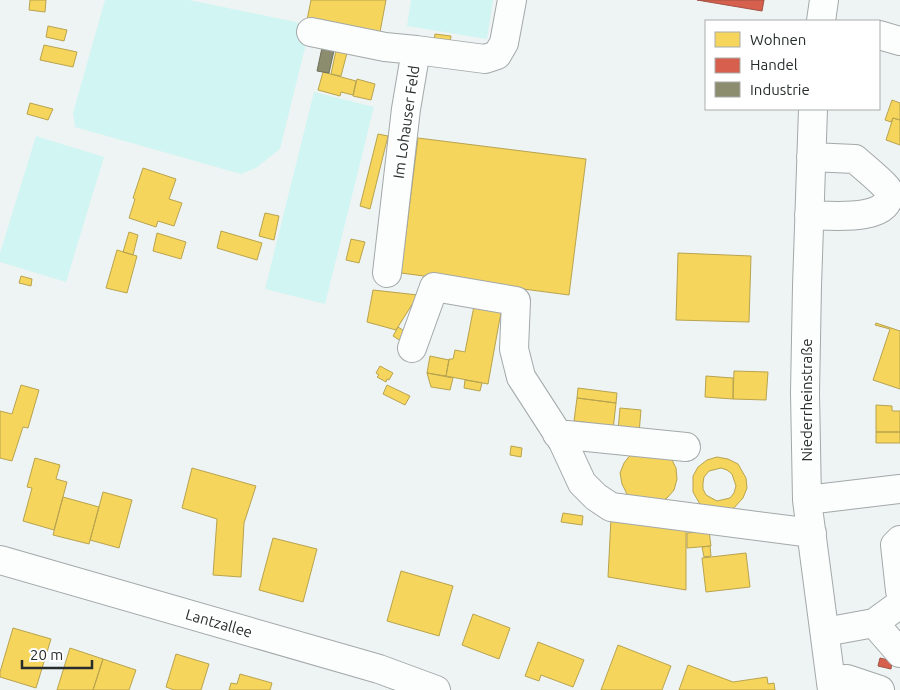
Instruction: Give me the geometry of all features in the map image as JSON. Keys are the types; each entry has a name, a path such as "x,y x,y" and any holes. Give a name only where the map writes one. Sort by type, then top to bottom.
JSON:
{"street":[{"name":"Im Lohauser Feld","path":"387,272 406,109 416,50 485,59 498,55 504,43 512,0"},
{"path":"821,20 824,0"},
{"path":"311,32 385,47 416,50"},
{"path":"880,35 900,41"},
{"name":"Niederrheinstraße","path":"814,110 809,215 805,392 807,500 831,685"},
{"path":"809,215 853,216 876,214 886,210 891,203 887,189 855,159 811,157"},
{"path":"412,348 434,287 516,302 514,349 521,377 556,434 563,442 582,483 596,497 611,507 812,533"},
{"path":"556,434 686,447"},
{"path":"807,500 900,488"},
{"path":"900,540 894,545 900,591"},
{"name":"Lantzallee","path":"0,560 379,669 436,690"},
{"path":"824,632 874,624 900,604"},
{"path":"874,624 900,653"},
{"path":"831,685 847,679 880,690"}],"shaded area":[{"path":"105,0 189,0 296,22 301,26 306,44 280,149 256,168 241,174 75,127 73,113"},
{"path":"411,0 493,0 487,39 407,26"},
{"path":"314,92 374,107 325,304 265,289"},
{"path":"36,136 104,157 66,282 0,262 0,253"}],"building: Wohnen":[{"path":"30,0 46,0 45,12 29,10"},
{"path":"311,0 386,0 380,32 307,20"},
{"path":"48,26 67,30 64,41 46,37"},
{"path":"435,34 451,36 450,43 434,41"},
{"path":"44,45 77,52 73,67 40,60"},
{"path":"337,46 348,49 341,76 331,74"},
{"path":"323,72 356,81 353,95 341,92 340,96 318,90"},
{"path":"357,79 375,84 371,100 353,96"},
{"path":"892,100 900,103 900,120 893,118 891,122 885,120"},
{"path":"30,103 53,109 48,120 27,114"},
{"path":"893,118 900,120 900,145 886,140"},
{"path":"378,134 388,136 370,209 360,206"},
{"path":"418,138 586,159 569,295 401,273"},
{"path":"143,168 176,179 169,199 182,203 174,226 158,221 156,227 129,218 135,199 133,198"},
{"path":"265,213 279,216 274,240 259,236"},
{"path":"221,231 262,243 257,260 217,248"},
{"path":"129,232 138,235 133,255 123,252"},
{"path":"157,233 186,242 181,259 153,251"},
{"path":"351,239 365,242 359,263 346,260"},
{"path":"117,250 137,256 127,293 106,288"},
{"path":"678,253 751,256 749,322 676,320"},
{"path":"21,276 32,279 31,286 19,283"},
{"path":"373,290 418,295 396,330 367,322"},
{"path":"474,306 501,312 488,384 446,376 449,359 453,359 455,350 465,352"},
{"path":"876,323 900,331 900,389 873,380 890,329 875,325"},
{"path":"398,327 406,332 401,341 393,336"},
{"path":"430,356 449,360 446,376 427,373"},
{"path":"380,366 393,373 386,382 377,377 379,375 376,373"},
{"path":"734,371 768,372 766,400 733,399"},
{"path":"427,373 453,378 450,390 431,387"},
{"path":"706,376 733,378 733,399 705,397"},
{"path":"465,380 482,383 480,391 464,388"},
{"path":"21,385 39,390 28,428 23,427 12,461 0,458 0,411 12,414"},
{"path":"387,385 410,396 405,405 383,394"},
{"path":"578,388 617,393 616,403 577,398"},
{"path":"577,398 616,403 613,430 590,428 591,423 574,421"},
{"path":"876,405 892,406 892,411 900,411 900,432 876,432"},
{"path":"620,408 641,410 639,433 618,431"},
{"path":"876,432 900,432 900,443 876,443"},
{"path":"511,446 522,448 521,457 510,455"},
{"path":"631,454 671,458 676,468 677,479 674,490 667,498 662,501 631,498 627,494 622,484 620,473 624,463"},
{"path":"717,457 728,459 738,464 746,478 747,488 743,498 732,510 701,506 693,492 693,476 698,467 707,460","holes":["721,468 732,474 736,486 730,498 717,501 706,495 703,483 704,477 709,471"]},
{"path":"35,458 60,465 56,479 67,482 54,530 23,521 32,488 27,487"},
{"path":"192,468 256,486 244,523 241,577 213,575 217,519 182,508"},
{"path":"103,492 132,500 119,548 90,540"},
{"path":"63,497 99,507 89,544 53,535"},
{"path":"563,513 583,516 582,525 561,522"},
{"path":"611,518 686,528 686,590 608,577"},
{"path":"709,531 711,546 687,548 687,533"},
{"path":"273,538 317,549 303,602 259,590"},
{"path":"710,546 711,556 704,557 702,547"},
{"path":"746,553 750,587 706,592 702,558"},
{"path":"401,571 453,586 439,636 387,621"},
{"path":"473,614 510,628 499,659 462,645"},
{"path":"13,628 51,639 36,688 0,677"},
{"path":"538,642 584,660 573,687 541,675 539,681 525,676"},
{"path":"618,645 671,666 662,690 601,690"},
{"path":"70,648 103,659 93,690 57,690"},
{"path":"176,654 209,664 201,690 174,690 166,687"},
{"path":"103,659 136,670 129,690 93,690"},
{"path":"688,665 733,682 767,677 768,684 774,683 775,690 679,690"},
{"path":"240,674 272,683 270,690 229,690 231,683 237,684"}],"building: Handel":[{"path":"697,0 764,0 762,11"},
{"path":"880,658 892,661 891,669 878,666"}],"building: Industrie":[{"path":"323,43 335,46 329,73 317,71"}]}
